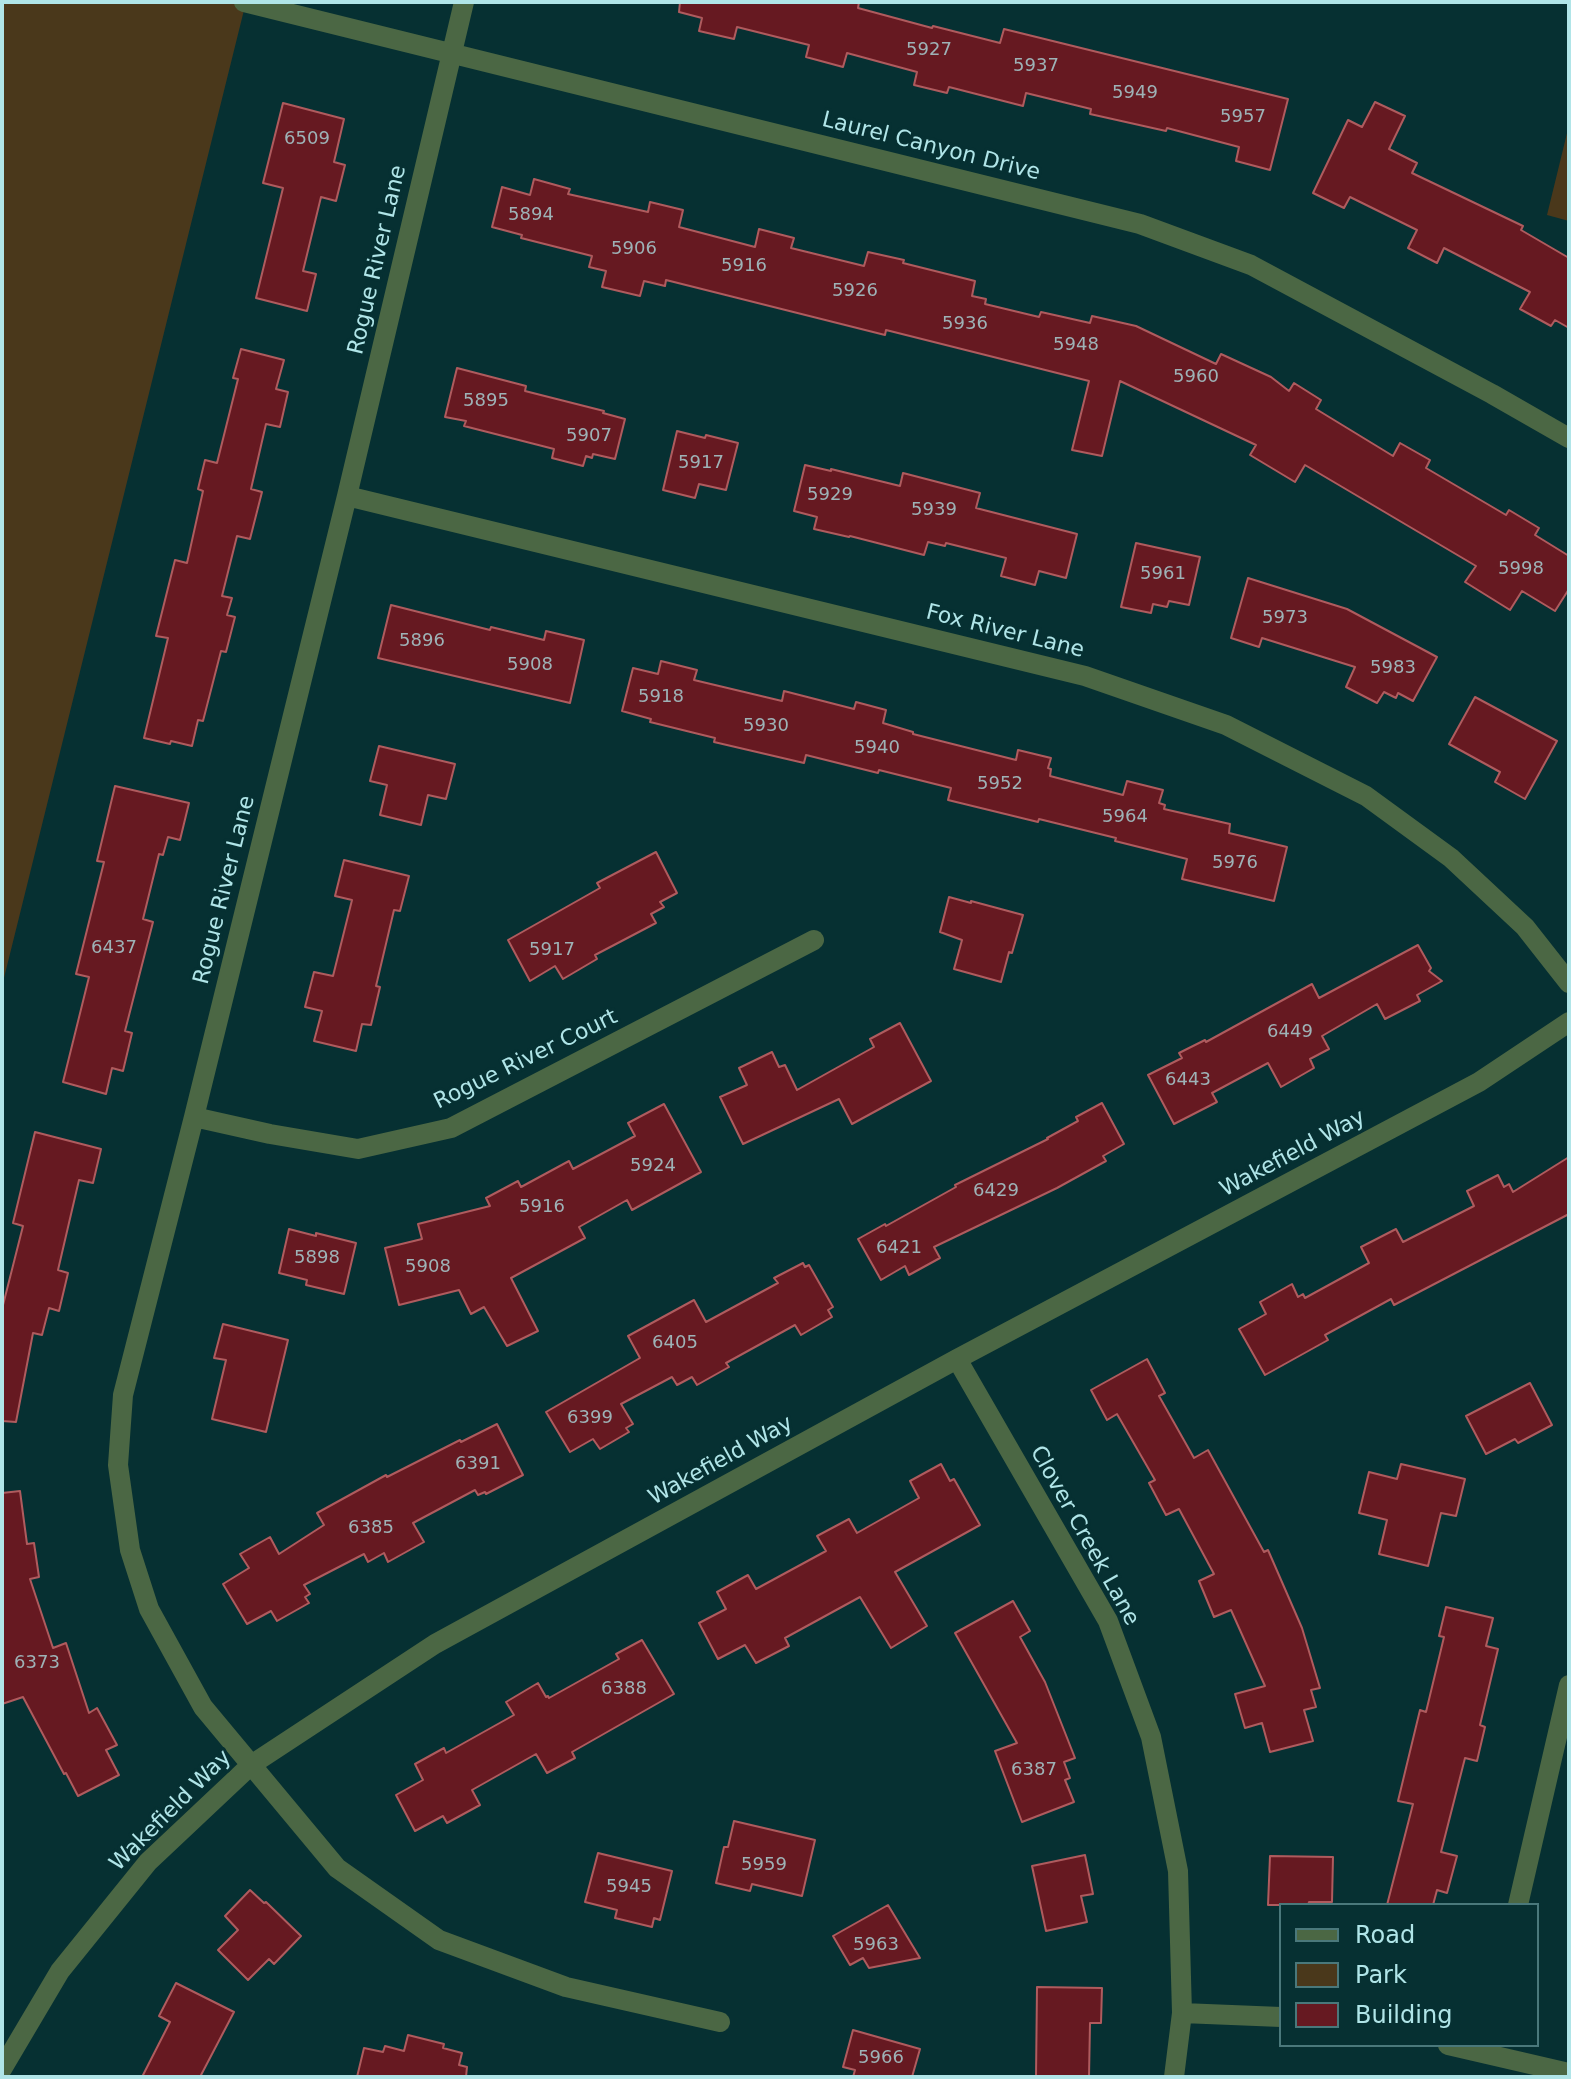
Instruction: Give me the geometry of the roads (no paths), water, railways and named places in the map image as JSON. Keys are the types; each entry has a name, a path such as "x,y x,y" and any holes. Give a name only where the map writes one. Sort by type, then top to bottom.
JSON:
{"street":[{"name":"Laurel Canyon Drive","path":"244,2 1140,224 1251,265 1569,438"},
{"name":"Rogue River Lane","path":"464,2 347,496 123,1395 118,1465 130,1550 149,1609 203,1707 337,1868 439,1940 566,1987 720,2022"},
{"name":"Fox River Lane","path":"347,496 1085,676 1226,725 1366,796 1451,858 1525,927 1569,983"},
{"name":"Rogue River Court","path":"194,1117 358,1149 451,1128 814,940"},
{"name":"Wakefield Way","path":"2,2069 60,1971 148,1862 251,1765 435,1644 957,1359 1479,1082 1569,1022"},
{"name":"Clover Creek Lane","path":"957,1359 1108,1621 1151,1737 1178,1871 1182,2013 1174,2077"},
{"path":"1518,1903 1569,1685"},
{"path":"1182,2013 1279,2017"},
{"path":"1484,2049 1569,2073"}]}
